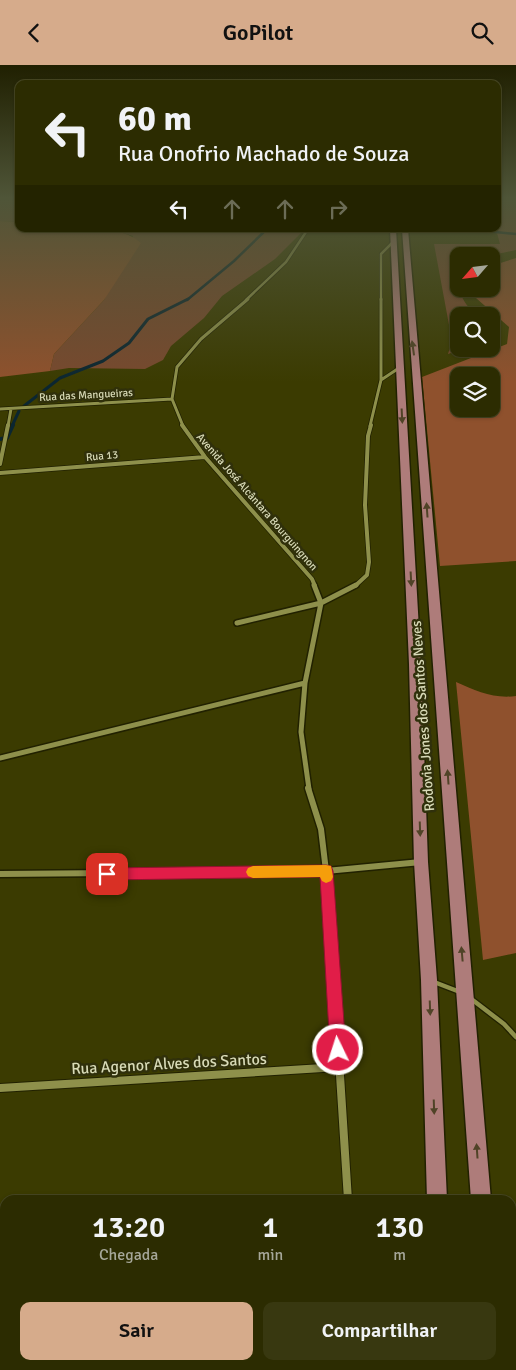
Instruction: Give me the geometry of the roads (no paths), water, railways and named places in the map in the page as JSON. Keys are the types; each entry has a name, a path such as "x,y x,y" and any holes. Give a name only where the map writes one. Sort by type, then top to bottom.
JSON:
{"main road":[{"name":"Rodovia Jones dos Santos Neves","path":"395,260 415,664 421,862 429,980 437,1195"},
{"name":"Rodovia Jones dos Santos Neves","path":"407,260 481,1195"}],"street":[{"path":"172,399 177,367 187,353 288,260"},
{"path":"237,623 321,603 352,589 366,575 369,562 364,505 368,436 381,380 381,260"},
{"path":"381,380 399,368"},
{"name":"Rua das Mangueiras","path":"0,409 172,399"},
{"name":"Avenida José Alcântara Bourguingnon","path":"172,399 184,429 204,457 280,540 312,579 321,603"},
{"path":"0,464 11,409"},
{"name":"Rua 13","path":"0,473 204,457"},
{"path":"321,603 305,683 300,732 308,786 321,829 326,871 348,1195"},
{"path":"0,758 305,683"},
{"path":"0,874 326,871 421,862"},
{"name":"Rua Agenor Alves dos Santos","path":"0,1088 339,1067"}],"lane":[{"path":"429,980 466,995 486,1008 516,1037"}],"waterway":[{"path":"187,300 235,260"},
{"path":"24,406 60,378 103,361 129,343 148,319 188,299"},
{"path":"12,426 19,411"},
{"path":"0,439 7,438 13,425"}]}
